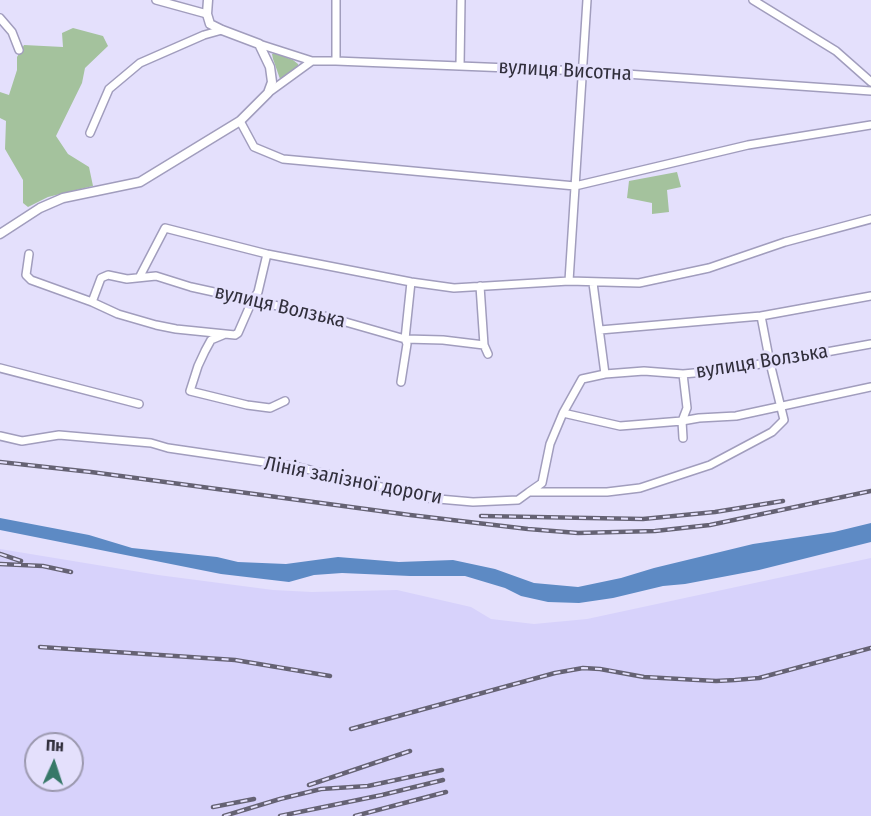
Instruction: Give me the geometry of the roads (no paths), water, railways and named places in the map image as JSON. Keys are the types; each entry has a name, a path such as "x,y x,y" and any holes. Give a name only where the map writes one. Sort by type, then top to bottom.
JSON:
{"street":[{"path":"156,0 207,14"},
{"path":"208,0 207,14 210,24 259,44 270,67 272,82 268,93"},
{"path":"336,0 336,61"},
{"path":"460,66 461,0"},
{"path":"569,281 587,0"},
{"path":"753,0 836,51 871,82"},
{"path":"0,18 12,32 19,50"},
{"path":"90,133 109,89 140,63 204,35 222,30"},
{"name":"вулиця Висотна","path":"259,44 312,61 583,71 871,91"},
{"path":"0,234 40,208 63,198 140,182 240,121 268,93 312,61"},
{"path":"240,121 254,147 283,159 575,186 748,145 871,125"},
{"path":"140,276 165,228 267,254 453,288 569,281 639,283 709,268 785,242 871,219"},
{"path":"29,254 26,275 31,280 118,314 156,325 235,335 258,292 267,254"},
{"name":"вулиця Волзька","path":"92,302 101,278 108,275 127,279 156,276 191,287 328,317 405,339 443,340 484,345"},
{"path":"402,382 411,282"},
{"path":"593,283 605,374"},
{"path":"480,286 484,345 488,354"},
{"path":"600,330 761,316 871,296"},
{"path":"761,316 781,407"},
{"path":"225,333 212,340 198,366 190,391 247,405 270,408 285,402"},
{"name":"вулиця Волзька","path":"563,413 582,379 605,374 644,371 683,374 770,363 871,344"},
{"path":"0,368 139,404"},
{"path":"683,374 687,408 682,422 683,438"},
{"path":"529,492 542,483 550,444 563,413 620,426 682,422 699,418 736,416 871,387"},
{"name":"Лінія залізної дороги","path":"0,436 22,441 59,435 151,443 168,448 298,467 427,498 473,502 518,500 529,492 607,492 640,488 710,465 772,432 784,420 781,407"}],"water":[{"path":"0,518 89,535 132,548 217,557 238,562 286,564 338,557 399,562 453,560 495,569 534,583 578,587 753,544 834,532 871,523 871,542 759,570 579,603 548,602 521,596 505,588 465,576 342,573 314,575 289,582 221,574 0,530"}],"railway":[{"path":"0,462 410,515 578,533 655,531 710,525 871,491"},
{"path":"481,516 643,519 715,512 783,501"},
{"path":"0,554 21,561"},
{"path":"0,564 43,566 71,572"},
{"path":"40,647 235,660 330,676"},
{"path":"351,729 555,673 583,668 644,677 735,680 759,678 871,648"},
{"path":"309,785 410,751"},
{"path":"224,816 321,789 368,786 442,770"},
{"path":"280,816 443,780"},
{"path":"355,816 446,792"},
{"path":"213,807 254,799"}]}
